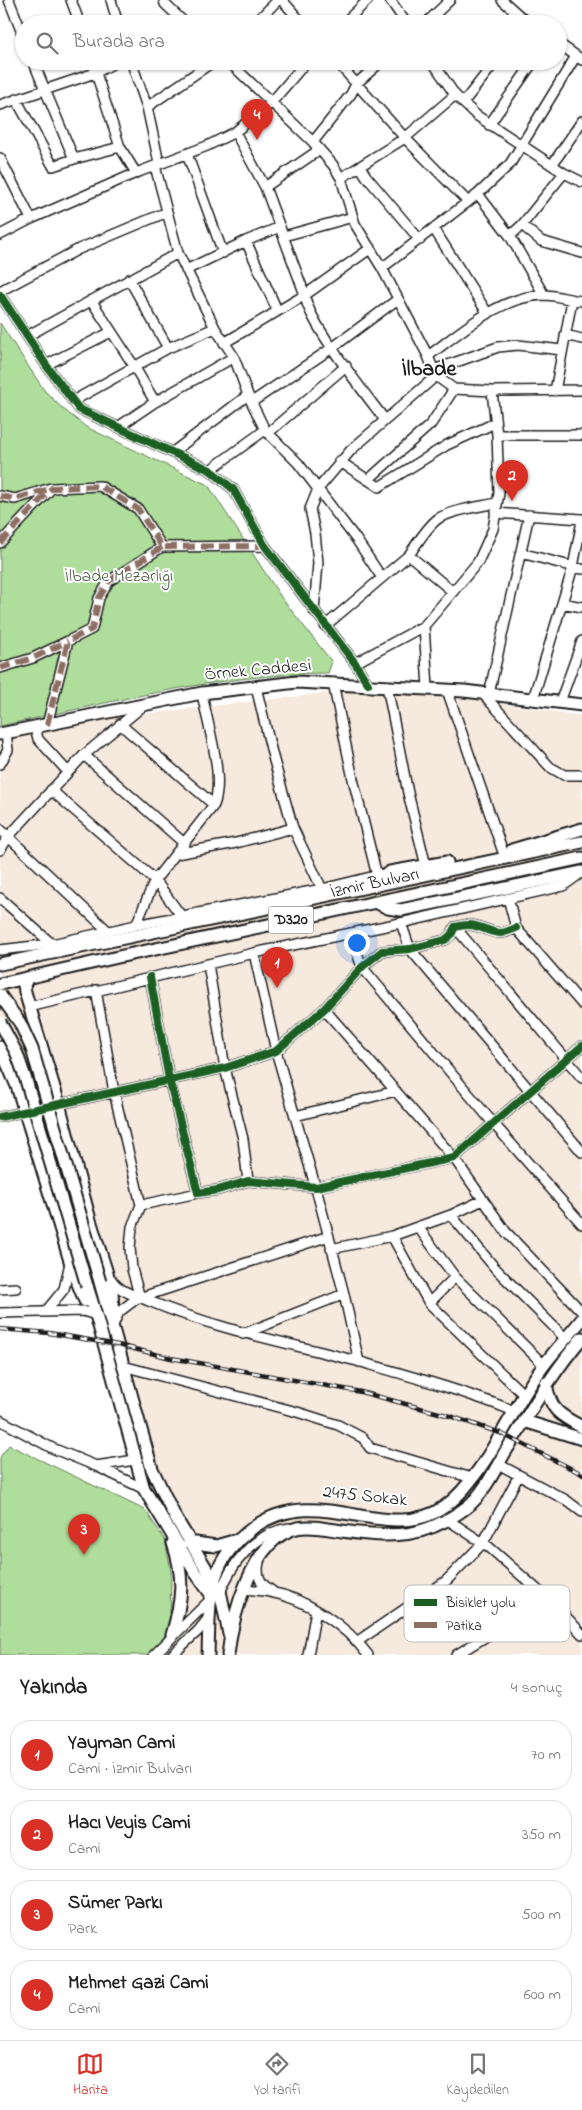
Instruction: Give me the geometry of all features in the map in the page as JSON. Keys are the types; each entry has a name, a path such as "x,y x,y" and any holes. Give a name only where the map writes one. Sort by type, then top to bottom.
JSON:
{"main road":[{"name":"Örnek Caddesi","path":"3,734 202,693 297,682 428,688 582,705"},
{"path":"376,881 390,872 502,852 582,829"},
{"name":"İzmir Bulvarı","path":"0,963 376,881 582,842"},
{"name":"İzmir Bulvarı","path":"0,984 582,858"},
{"path":"375,902 388,908 401,910 582,872"},
{"path":"27,979 24,988 29,1007 59,1104 90,1220 106,1270 113,1299 113,1325"},
{"path":"0,995 20,1023 32,1049 113,1325 152,1469 160,1489 189,1542 213,1577"},
{"path":"0,1022 17,1054 26,1080 96,1315 134,1460 144,1489 167,1528 213,1594 230,1638"},
{"path":"0,1047 17,1086 82,1296 96,1315"},
{"name":"2475 Sokak","path":"208,1655 213,1577 237,1540 264,1520 294,1510 312,1509 388,1520 417,1519 443,1508 472,1478 544,1364 582,1319"},
{"name":"2475 Sokak","path":"298,1528 315,1528 382,1537 413,1534 441,1525 470,1505 498,1464 546,1383 582,1338"},
{"path":"546,1383 548,1396 553,1408 562,1416 582,1427"},
{"path":"524,1421 582,1439"},
{"path":"167,1528 180,1569 182,1592 180,1608 172,1635"},
{"path":"228,1655 230,1638 243,1589 251,1571 274,1542 286,1532 298,1528"},
{"path":"189,1542 216,1546 237,1540"},
{"path":"213,1594 243,1589"}],"street":[{"path":"9,0 15,15"},
{"path":"72,0 77,15"},
{"path":"111,0 115,15"},
{"path":"164,0 165,4 177,15"},
{"path":"263,15 278,0"},
{"path":"282,0 295,15"},
{"path":"352,15 368,0"},
{"path":"390,0 401,15"},
{"path":"434,15 450,0"},
{"path":"506,2 519,15"},
{"path":"382,268 478,194 510,164 579,58 567,49"},
{"path":"36,70 74,159"},
{"path":"94,70 120,147 136,173"},
{"path":"0,105 101,70"},
{"path":"134,70 146,107 167,212 178,253 186,270 215,328 234,357 250,399 267,432 298,463 356,539 382,578"},
{"path":"146,107 201,70"},
{"path":"237,70 312,142 341,178 355,224 382,268 435,373 454,389 492,391 582,390"},
{"path":"0,235 31,218 157,164 187,154 235,132 272,104 300,70"},
{"path":"344,70 405,138 468,202"},
{"path":"312,142 352,94 356,84 372,70"},
{"path":"438,70 455,95 489,125 564,173 582,182"},
{"path":"463,103 489,70"},
{"path":"489,125 528,70"},
{"path":"341,178 405,138 455,95"},
{"path":"16,99 53,166 120,147"},
{"path":"552,165 582,121"},
{"path":"235,132 265,186 305,295 306,304 332,348 385,420"},
{"path":"265,186 319,150"},
{"path":"187,154 223,253"},
{"path":"0,158 31,218"},
{"path":"360,166 366,176 420,240"},
{"path":"510,236 522,225 564,173"},
{"path":"478,194 510,236 544,295"},
{"path":"167,212 79,249 0,293 46,365 79,409 210,470 232,489 264,546 324,626 355,663 368,684"},
{"path":"186,270 246,241 352,217"},
{"path":"522,225 541,241 582,253"},
{"path":"434,229 488,314"},
{"path":"246,241 277,310"},
{"path":"224,342 305,295 370,248"},
{"path":"27,336 178,253"},
{"path":"129,279 168,348"},
{"path":"428,356 488,314 522,299 544,295 582,301"},
{"path":"173,452 250,399 332,348 398,299"},
{"path":"91,300 134,366 154,402"},
{"path":"555,391 572,300"},
{"path":"73,401 168,348 215,328"},
{"path":"46,365 111,332"},
{"path":"565,335 582,339"},
{"path":"314,611 318,564 310,509 318,489 339,461 435,373 498,347 518,345 562,350"},
{"path":"118,427 154,402 234,357"},
{"path":"210,470 267,432 346,366"},
{"path":"368,480 431,424 454,389"},
{"path":"355,663 424,626 478,562 493,529 499,493 492,391"},
{"path":"339,461 379,487 447,445 495,422"},
{"path":"496,435 582,436"},
{"path":"0,496 15,499 52,488 100,486 138,509 162,547"},
{"path":"0,543 52,488"},
{"path":"324,626 409,555 438,518 497,503"},
{"path":"496,513 582,520 578,568 562,603 533,699"},
{"path":"529,515 486,693 550,767 564,775 582,776"},
{"path":"0,668 33,658 92,629 99,598 109,582 162,547 264,546"},
{"path":"521,553 578,568"},
{"path":"409,555 453,592"},
{"path":"562,603 582,607"},
{"path":"424,626 428,688"},
{"path":"47,725 68,641"},
{"path":"560,702 582,642"},
{"path":"0,950 52,944 136,925 376,881 333,683"},
{"path":"386,686 408,794 426,866"},
{"path":"256,687 273,757 294,828 322,890"},
{"path":"447,690 502,852"},
{"path":"136,925 155,880 214,805 218,794 219,781 202,693"},
{"path":"0,850 9,836 84,756 145,705"},
{"path":"120,724 214,805"},
{"path":"35,727 38,739 68,772"},
{"path":"0,764 8,750 3,734"},
{"path":"84,756 185,844"},
{"path":"51,790 155,880 182,917"},
{"path":"176,854 236,843 294,828"},
{"path":"0,829 108,931"},
{"path":"29,1007 254,953 401,923 563,886 582,872"},
{"path":"0,898 52,944"},
{"path":"508,898 516,928 582,1004"},
{"path":"401,923 410,949 582,1152"},
{"path":"455,927 476,925 501,933 516,928"},
{"path":"0,1117 225,1068 276,1051 324,1009 362,967 382,951 410,949 444,940 451,935 455,927"},
{"path":"455,927 582,1078"},
{"path":"350,933 362,967 493,1123 582,1224"},
{"path":"254,953 276,1051 316,1187 344,1294 359,1362"},
{"path":"208,964 225,1068 243,1139 248,1181"},
{"path":"150,977 169,1079 198,1193"},
{"path":"96,990 114,1092 140,1205 132,1227 130,1248 132,1269 140,1298"},
{"path":"324,1009 454,1158 506,1232 582,1312"},
{"path":"140,1205 218,1190 248,1181 316,1187 454,1158 582,1046"},
{"path":"295,1116 396,1091"},
{"path":"331,1249 392,1236 451,1215 483,1200"},
{"path":"451,1215 495,1268 566,1339"},
{"path":"418,1227 455,1277 544,1364"},
{"path":"113,1325 117,1316 126,1305 140,1298 328,1236"},
{"path":"392,1236 429,1303 524,1395"},
{"path":"47,1310 64,1289 70,1261"},
{"path":"106,1270 118,1288 176,1313 243,1334 359,1362 466,1392 514,1411"},
{"path":"429,1303 455,1277"},
{"path":"0,1289 16,1288"},
{"path":"243,1334 344,1294"},
{"path":"0,1313 47,1310 83,1311 96,1315"},
{"path":"123,1366 297,1412 338,1425 363,1438 370,1448 472,1478"},
{"path":"0,1420 52,1448 144,1489"},
{"path":"96,1466 134,1460"},
{"path":"498,1464 566,1500 582,1512"},
{"path":"440,1585 483,1543 519,1475"},
{"path":"448,1520 483,1543 532,1585"},
{"path":"154,1655 213,1594 233,1566 254,1543 272,1532 298,1528"},
{"path":"260,1558 259,1578 266,1587 276,1594"},
{"path":"243,1589 276,1594 300,1601 316,1610 358,1641 368,1655"},
{"path":"308,1655 316,1610"},
{"path":"358,1641 404,1610"},
{"path":"172,1655 209,1619"},
{"path":"570,1622 582,1634"},
{"path":"456,1655 477,1642"}],"shaded area":[{"path":"387,686 582,716 582,1655 155,1655 172,1635 167,1528 131,1448 106,1270 0,1022 0,736 47,725"}],"green space":[{"name":"İlbade Mezarlığı","path":"0,323 44,390 62,408 86,427 208,485 281,597 332,662 328,673 245,678 204,684 122,699 0,726"},
{"path":"9,1445 145,1510 165,1540 171,1571 170,1619 164,1637 147,1655 0,1655 0,1457"}],"railway":[{"path":"0,1329 49,1333 118,1345 171,1358 361,1392 450,1416 500,1433 582,1474"}],"marked path":[{"path":"0,543 52,488 100,486 138,509 162,547 265,546"},
{"path":"0,496 15,499 49,489"},
{"path":"47,725 68,641 92,629 99,598 109,581 162,547"},
{"path":"0,668 33,658 68,641"}],"cycle path":[{"path":"0,295 46,365 79,409 210,470 233,489 265,546 355,663 368,684"},
{"path":"0,1117 225,1068 276,1051 324,1009 362,967 382,951 410,949 445,940 451,935 455,927 463,925 475,926 500,933 516,928"},
{"path":"150,977 169,1079 198,1193 218,1190 248,1181 316,1187 454,1158 582,1046"}],"place":[{"name":"Mehmet Gazi Cami","path":"257,140"},
{"name":"Hacı Veyis Cami","path":"512,501"},
{"name":"Yayman Cami","path":"277,988"},
{"name":"Sümer Parkı","path":"84,1555"}],"district":[{"name":"İlbade","path":"429,370"}]}
